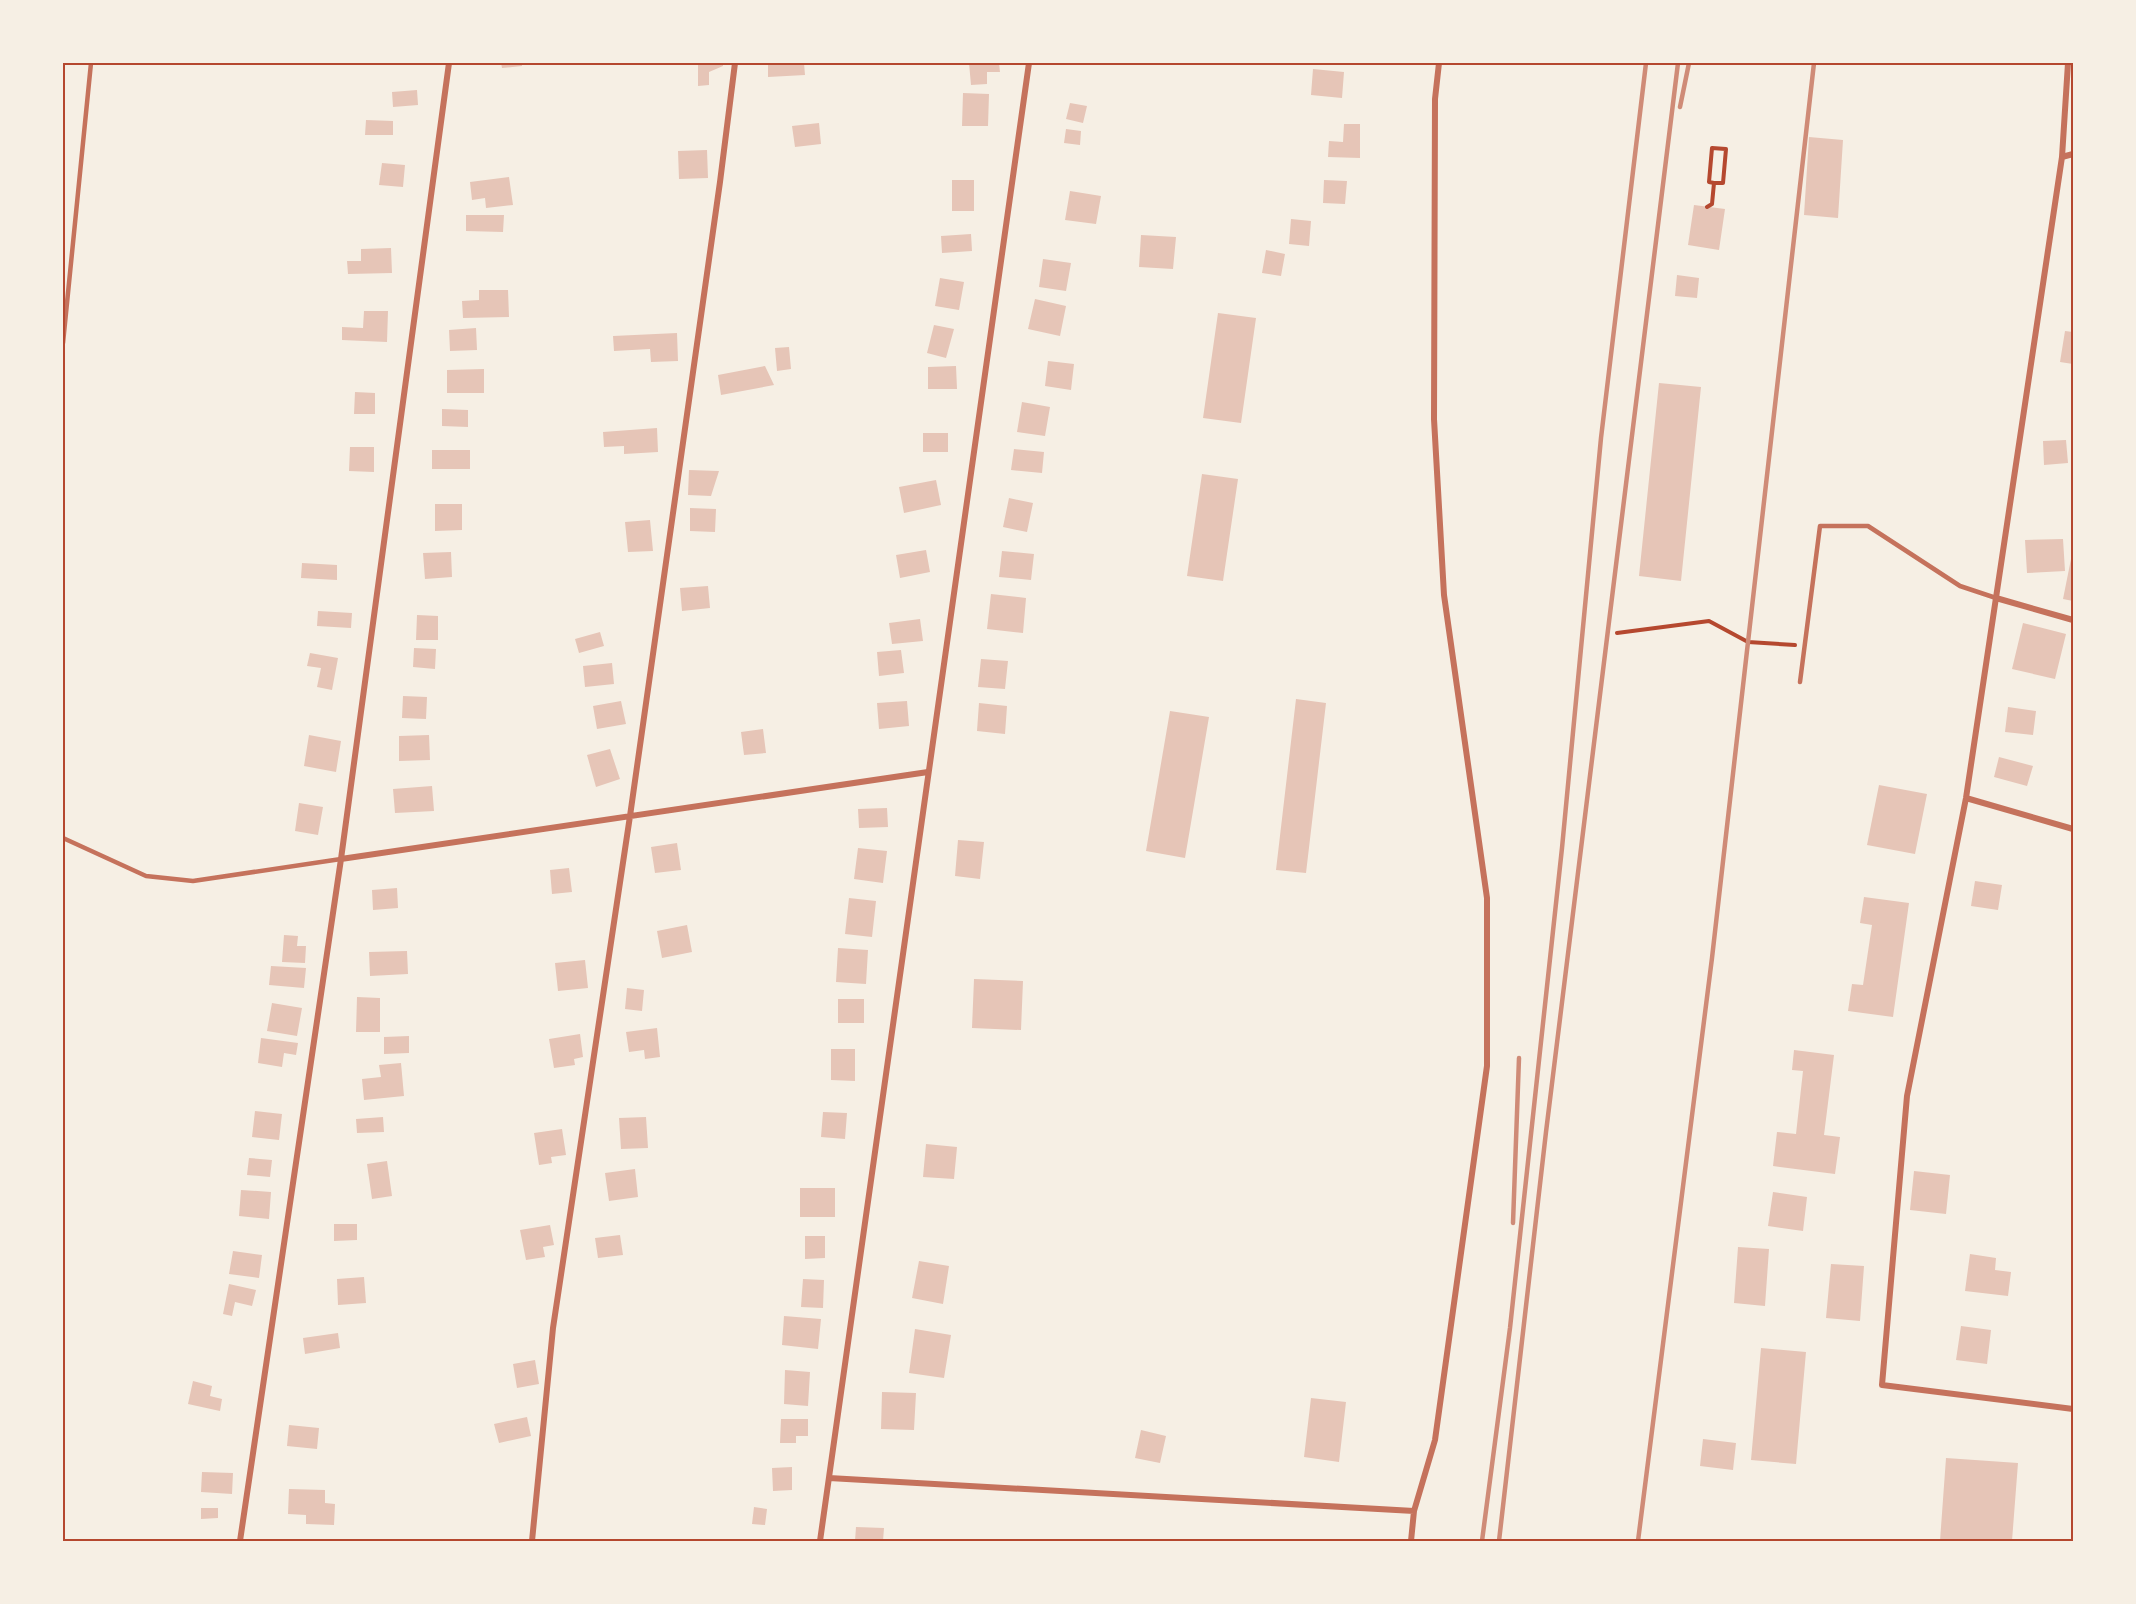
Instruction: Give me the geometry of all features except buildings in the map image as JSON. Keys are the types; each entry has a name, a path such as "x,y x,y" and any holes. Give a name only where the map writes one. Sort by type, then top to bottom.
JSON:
{"street":[{"path":"240,1541 341,859 448,63"},
{"path":"532,1541 552,1328 630,816 735,63"},
{"path":"820,1541 1029,63"},
{"path":"1412,1541 1414,1510 1435,1440 1487,1066 1487,898 1444,595 1434,419 1435,99 1439,63"},
{"path":"2068,63 2062,157 1966,798 1907,1096 1882,1385 2073,1409"},
{"path":"2062,157 2073,154"},
{"path":"1996,598 2073,620"},
{"path":"341,859 928,772"},
{"path":"1966,798 2073,829"},
{"path":"829,1478 1414,1510"}],"lane":[{"path":"63,343 92,63"},
{"path":"1800,682 1820,526 1868,526 1960,586 1996,598"},
{"path":"63,838 146,876 193,881 341,859"}],"path":[{"path":"1712,148 1726,149 1723,183 1714,183 1709,182 1712,148"},
{"path":"1707,207 1713,204 1714,183"},
{"path":"1617,633 1709,621 1748,642 1804,646"}],"railway":[{"path":"1482,1541 1510,1328 1562,848 1601,438 1646,63"},
{"path":"1499,1541 1546,1132 1678,63"},
{"path":"1680,107 1689,63"},
{"path":"1638,1541 1712,958 1814,63"},
{"path":"1513,1223 1519,1058"}]}
